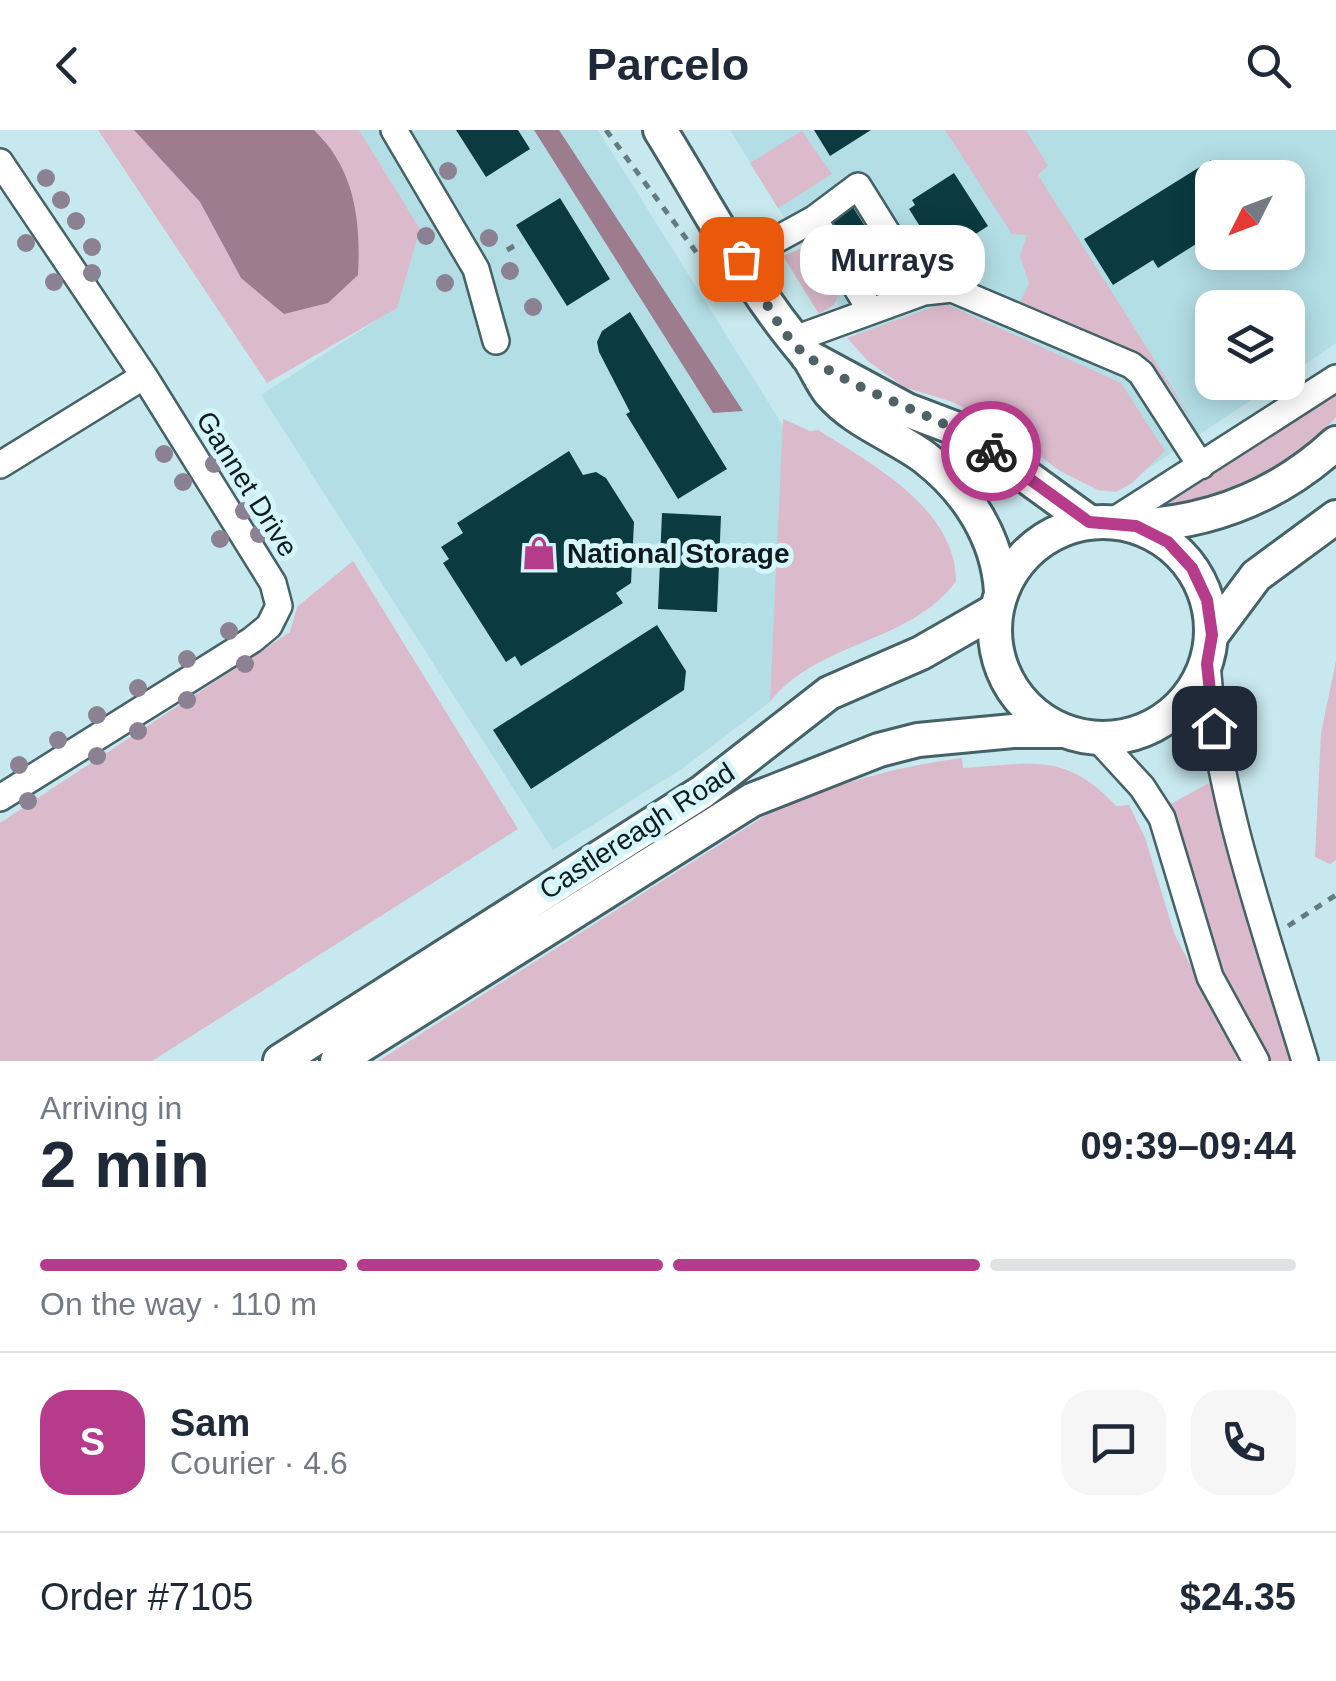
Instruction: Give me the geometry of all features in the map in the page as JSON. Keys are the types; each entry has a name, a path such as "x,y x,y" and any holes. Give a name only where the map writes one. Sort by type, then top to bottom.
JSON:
{"main road":[{"path":"660,130 830,393 863,420 923,456 958,488 989,538 1000,566 995,640 1002,669 1027,706 1064,732 1097,738 1144,731 1165,720 1197,686 1209,649 1256,576 1336,517"},
{"path":"800,348 907,410 965,432 1113,523 1168,542 1192,568 1207,600 1209,649"},
{"path":"999,601 1026,552 1044,538 1113,523 1176,524 1239,506 1294,477 1336,442"},
{"name":"Castlereagh Road","path":"280,1061 702,792 830,693 915,655 999,601"},
{"name":"Castlereagh Road","path":"338,1061 752,800 844,763 918,740 1013,731 1064,732"}],"street":[{"path":"394,130 476,269 496,341"},
{"name":"Gannet Drive","path":"0,162 144,376 273,584 279,606 268,626 252,640 0,798"},
{"path":"741,259 814,219 858,186 924,292"},
{"path":"814,219 871,312"},
{"path":"800,348 871,312 924,292 952,289 1132,365 1201,466"},
{"path":"0,465 144,376"},
{"path":"1113,523 1336,378"},
{"path":"1209,649 1218,748 1305,1061"},
{"path":"1097,738 1142,786 1162,818 1210,977 1256,1061"}],"path":[{"path":"507,250 521,242"},
{"path":"1268,938 1336,895"}],"shaded area":[{"path":"98,130 134,130 200,202 241,278 326,142 314,130 359,130 420,229 397,308 267,383"},
{"path":"134,130 314,130 328,145 347,179 356,216 358,275 328,303 284,314 241,278 200,202"},
{"path":"359,130 598,130 785,429 770,702 683,768 553,850 261,395 397,307 420,229"},
{"path":"534,130 559,130 743,411 713,413"},
{"path":"730,130 1336,130 1336,343 1305,364 1305,290 1195,290 1195,400 1251,400 1147,469 866,350"},
{"path":"945,130 1026,130 1048,166 1038,175 1198,429 1150,360 1019,304 1029,284 1020,256 1027,235 1012,234"},
{"path":"802,131 832,174 778,208 750,163"},
{"path":"807,246 816,252 840,292 834,305 819,314 783,256"},
{"path":"944,303 1121,383 1165,451 1132,483 1116,492 1098,490 1060,471 1006,430 953,402 904,387 868,361 847,338"},
{"path":"1336,392 1336,417 1279,465 1237,486 1165,506"},
{"path":"783,419 810,431 818,430 907,491 942,532 952,555 956,581 915,617 813,666 770,702"},
{"path":"353,561 518,829 152,1061 0,1061 0,823 290,632 297,607"},
{"path":"1336,661 1336,860 1330,864 1315,857 1321,733"},
{"path":"962,758 963,768 1028,764 1063,769 1098,788 1116,806 1129,805 1145,838 1174,933 1238,1061 378,1061 771,812 865,778"},
{"path":"1209,783 1295,1061 1268,1061 1210,944 1180,834 1167,806"}],"building":[{"path":"456,130 518,130 530,149 486,177"},
{"path":"814,130 871,130 830,156"},
{"path":"1195,170 1195,245 1158,268 1153,260 1113,285 1084,239"},
{"path":"954,173 988,226 946,253 942,246 935,250 909,209 915,205 912,200"},
{"path":"560,198 610,279 567,306 516,225"},
{"path":"851,204 907,293 879,303 823,213"},
{"path":"630,312 727,469 678,499 626,414 630,412 599,352 597,342 602,331"},
{"name":"National Storage","path":"569,451 583,475 596,472 606,478 634,522 631,583 616,593 623,603 521,666 515,656 506,662 443,563 449,559 441,547 463,533 457,523"},
{"path":"662,513 721,516 717,612 658,609"},
{"path":"657,625 686,671 684,690 531,789 493,730"}],"way so far":[{"path":"741,259 792,340 807,356 907,410 965,432 991,451"}],"place":[{"name":"Murrays","path":"741,259"},
{"name":"National Storage","path":"539,553"}],"route":[{"path":"991,451 1089,522 1136,526 1168,542 1192,568 1207,600 1212,635 1207,664 1214,728"}]}
